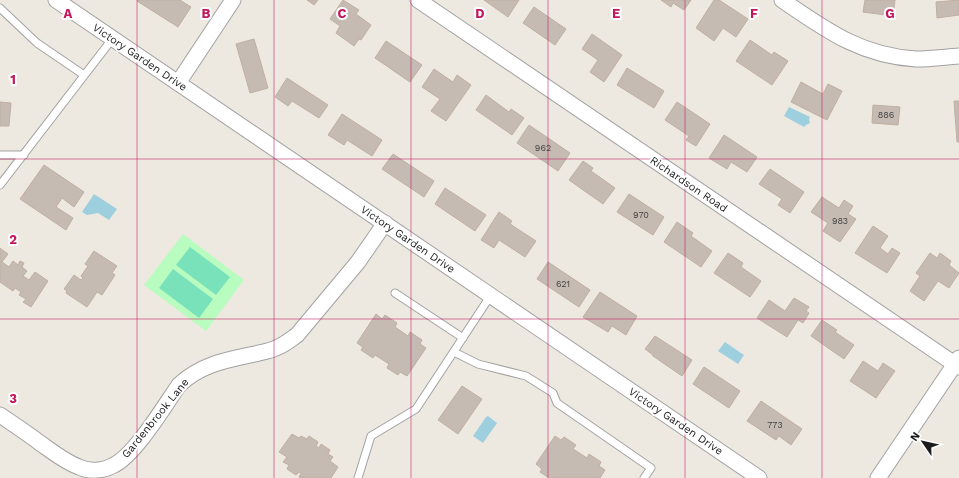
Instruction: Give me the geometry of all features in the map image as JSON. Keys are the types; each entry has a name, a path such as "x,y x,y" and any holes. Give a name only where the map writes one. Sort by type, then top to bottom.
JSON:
{"street":[{"name":"Victory Garden Drive","path":"56,0 759,478"},
{"path":"178,82 233,0"},
{"name":"Richardson Road","path":"418,0 958,363"},
{"path":"782,0 824,28 863,49 887,56 918,59 959,56"},
{"name":"Gardenbrook Lane","path":"0,415 64,460 80,468 92,470 100,474 124,458 138,442 179,385 187,377 200,369 227,360 275,349 297,335 358,262 386,223"},
{"path":"878,478 958,363"}],"lane":[{"path":"0,8 37,43 84,76"},
{"path":"0,186 113,38"},
{"path":"0,155 24,155"},
{"path":"395,293 463,338"},
{"path":"358,478 371,436 416,409 491,295"},
{"path":"454,352 478,364 526,376 553,392 557,403 651,468 644,478"}],"green space":[{"path":"183,234 244,280 206,331 144,285"},
{"path":"190,247 230,277 216,295 176,265"},
{"path":"173,269 213,299 199,318 159,288"}],"water":[{"path":"789,107 810,117 810,123 804,127 784,116"},
{"path":"94,194 117,209 109,220 98,213 87,215 82,212"},
{"path":"725,342 744,355 738,364 718,351"},
{"path":"488,416 497,423 483,443 473,436"}],"building":[{"path":"180,0 191,7 178,27 137,1"},
{"path":"307,0 318,0 314,5"},
{"path":"343,0 359,10 356,14 371,25 361,40 359,39 354,46 336,33 340,26 330,19"},
{"path":"484,0 519,0 508,17"},
{"path":"661,0 691,0 684,10 673,3 671,7"},
{"path":"714,0 719,0 748,19 736,37 723,28 714,41 696,28"},
{"path":"865,0 895,0 893,16 863,12"},
{"path":"959,0 959,15 937,18 936,2"},
{"path":"534,7 566,29 555,45 523,23"},
{"path":"592,34 622,55 604,82 590,72 598,60 582,49"},
{"path":"254,39 268,88 250,93 236,44"},
{"path":"750,40 772,55 774,52 788,61 772,85 736,61"},
{"path":"386,41 422,65 410,82 375,58"},
{"path":"627,68 664,91 654,108 617,85"},
{"path":"434,69 453,82 457,75 471,85 446,121 431,111 440,99 422,87"},
{"path":"287,78 328,105 319,118 292,101 288,106 275,97"},
{"path":"801,82 823,94 828,84 842,91 827,120 791,102"},
{"path":"486,95 509,112 511,109 524,118 512,135 476,110"},
{"path":"954,101 959,101 959,142 957,142"},
{"path":"0,102 11,103 9,126 0,126"},
{"path":"677,102 710,124 696,146 686,140 689,136 665,120"},
{"path":"873,105 900,107 898,125 872,123"},
{"path":"342,114 382,140 372,156 347,140 344,145 328,135"},
{"path":"529,125 570,153 558,171 517,143"},
{"path":"724,135 757,157 747,172 731,162 727,169 709,158"},
{"path":"393,154 434,181 424,197 382,169"},
{"path":"583,161 593,168 591,171 615,188 603,204 569,180"},
{"path":"44,165 84,192 74,207 62,198 56,207 73,218 66,230 20,199"},
{"path":"770,169 804,192 790,213 778,205 782,199 759,184"},
{"path":"445,188 486,215 475,231 435,204"},
{"path":"629,194 664,217 653,235 617,212"},
{"path":"822,197 839,208 844,200 853,206 848,214 856,219 840,242 823,231 828,223 811,212"},
{"path":"499,212 512,221 510,224 536,241 525,257 499,240 494,248 481,240"},
{"path":"677,222 693,233 691,236 712,251 701,267 664,242"},
{"path":"873,226 888,236 880,248 888,254 892,248 900,253 887,273 855,253"},
{"path":"0,248 8,254 2,262 9,267 13,261 18,265 20,261 24,263 22,267 27,271 23,276 29,280 35,272 48,281 31,307 23,302 26,299 19,295 21,292 15,288 13,291 0,282"},
{"path":"94,251 117,266 112,273 115,275 102,295 97,292 87,307 66,293 67,291 64,289 74,275 81,280 83,278 81,276 88,266 85,264"},
{"path":"728,253 743,263 741,267 761,281 750,297 714,273"},
{"path":"930,253 937,258 940,253 951,261 949,265 959,273 949,288 938,281 924,301 910,291 920,276 916,273"},
{"path":"548,262 590,290 579,307 537,279"},
{"path":"600,292 637,316 626,335 612,326 608,332 583,317"},
{"path":"794,298 809,307 806,311 809,313 803,323 798,320 787,337 757,318 769,300 785,311"},
{"path":"376,314 382,319 385,315 397,323 395,327 408,336 410,332 422,340 420,344 426,348 407,376 400,372 398,375 387,368 389,364 375,355 373,358 361,350 363,347 357,343"},
{"path":"822,320 837,330 835,332 854,345 844,359 811,336"},
{"path":"655,336 692,360 682,376 645,349"},
{"path":"863,361 878,371 883,363 895,371 876,398 850,381"},
{"path":"704,367 740,391 729,408 693,384"},
{"path":"462,386 482,399 458,434 438,420"},
{"path":"761,401 802,429 791,445 779,436 776,440 747,421"},
{"path":"292,434 299,438 301,436 307,439 309,436 318,442 316,446 319,448 321,444 330,450 328,454 333,457 330,461 338,467 331,478 300,478 301,473 299,472 296,475 287,469 289,465 283,462 287,457 279,452"},
{"path":"555,436 561,440 564,437 576,445 573,449 587,458 589,454 601,462 599,466 605,470 600,478 549,478 540,472 542,469 536,464"}]}
